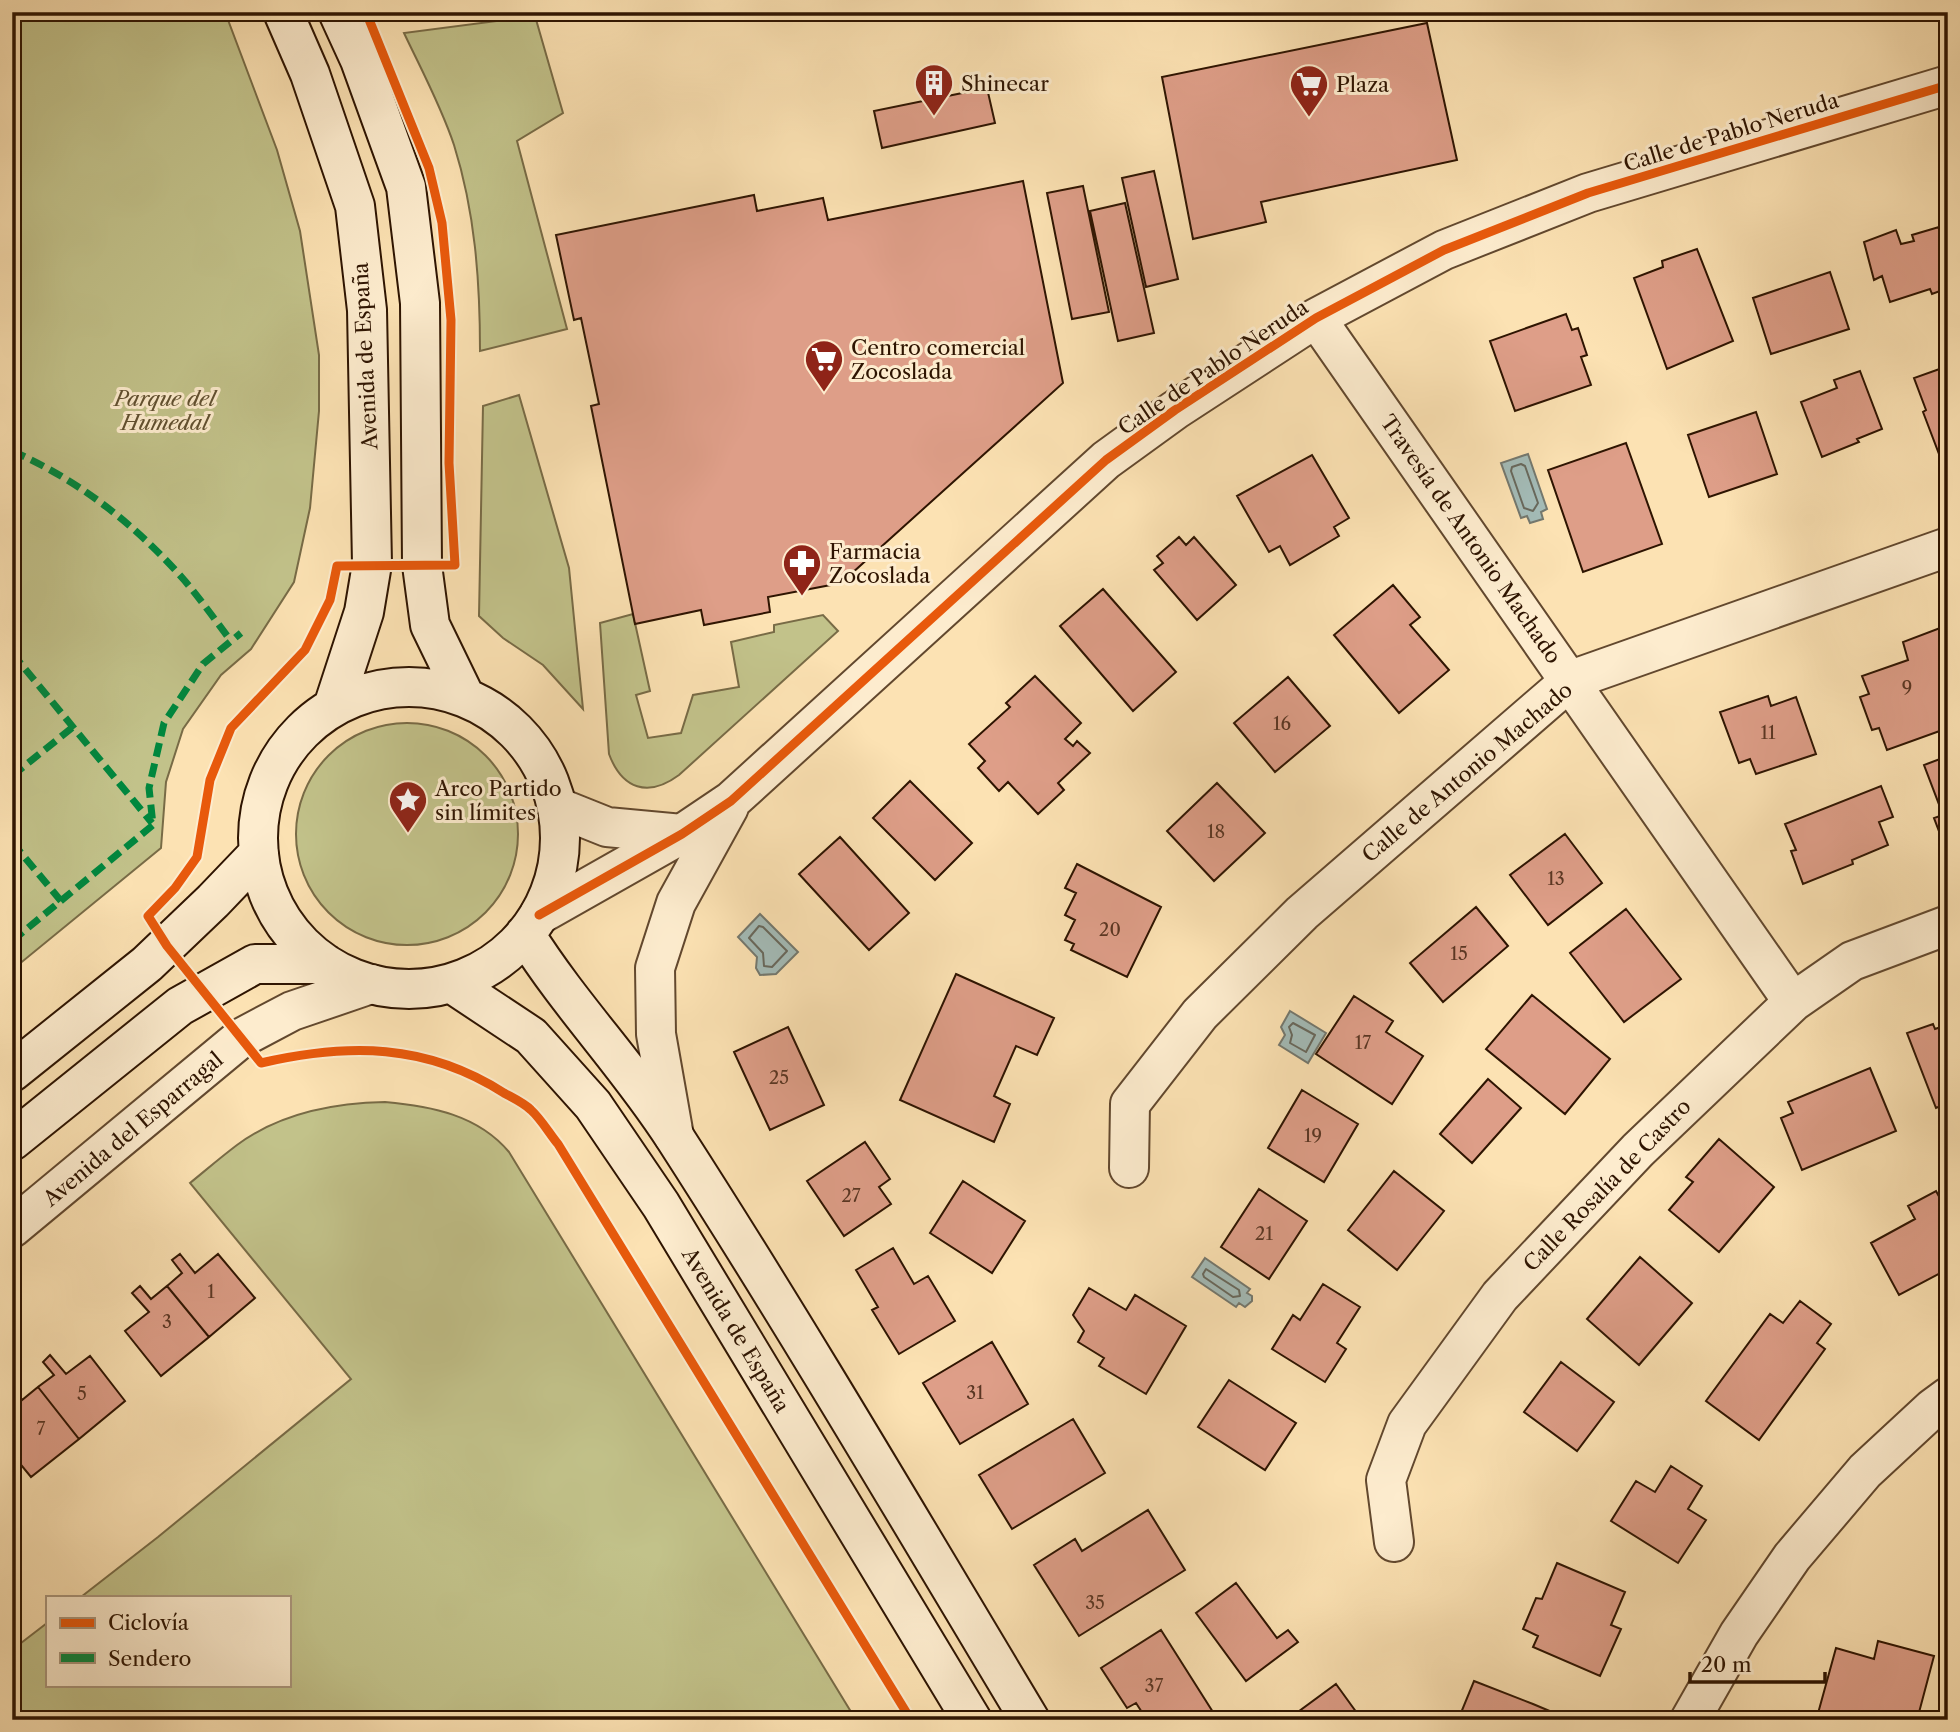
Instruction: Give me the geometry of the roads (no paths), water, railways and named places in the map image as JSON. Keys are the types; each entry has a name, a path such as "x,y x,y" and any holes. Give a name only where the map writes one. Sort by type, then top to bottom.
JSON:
{"street":[{"name":"Avenida de España","path":"283,12 310,74 355,206 367,310 372,564 364,612 333,707"},
{"path":"338,12 360,60 406,187 420,303 422,565 430,625 465,697"},
{"name":"Calle de Pablo Neruda","path":"532,925 731,802 1106,460 1175,410 1316,318 1444,250 1588,194 1948,85"},
{"name":"Travesía de Antonio Machado","path":"1316,318 1793,1002"},
{"name":"Calle de Antonio Machado","path":"1129,1168 1130,1104 1200,1014 1302,913 1571,680 1948,547"},
{"path":"421,687 465,697 507,723 539,761 556,807 559,833 552,887 532,925 509,951 475,974 451,983 411,989 371,984 345,975 326,964 293,934 279,916 262,876 258,853 258,824 263,796 274,769 299,733 333,707 375,690 421,687"},
{"path":"674,1136 656,1034 655,968 676,903 731,802"},
{"path":"556,807 607,827 682,834"},
{"path":"12,1072 147,964 213,901 258,853"},
{"path":"532,925 551,975 634,1079 674,1136 800,1338 1030,1720"},
{"name":"Calle Rosalía de Castro","path":"1394,1542 1386,1480 1407,1424 1500,1296 1639,1150 1793,1002 1852,961 1948,925"},
{"path":"12,1141 180,1006 202,992 255,964 326,964"},
{"name":"Avenida de España","path":"451,983 531,1036 593,1105 661,1205 972,1720"},
{"name":"Avenida del Esparragal","path":"12,1228 241,1038 292,1011 371,984"},
{"path":"1690,1720 1739,1634 1792,1557 1865,1471 1948,1397"}],"water":[{"path":"1528,454 1547,509 1541,512 1543,519 1530,523 1527,516 1521,518 1501,463"},
{"path":"760,914 798,952 776,974 760,975 756,968 757,957 738,937"},
{"path":"1290,1011 1326,1033 1308,1063 1279,1045 1285,1035 1281,1027"},
{"path":"1205,1258 1250,1289 1247,1293 1252,1296 1252,1301 1245,1307 1239,1303 1236,1307 1192,1277"}],"place":[{"name":"Shinecar","path":"934,117"},
{"name":"Plaza","path":"1309,118"},
{"name":"Centro comercial Zocoslada","path":"824,393"},
{"name":"Farmacia Zocoslada","path":"802,597"},
{"name":"Arco Partido sin límites","path":"408,834"}],"park label":[{"name":"Parque del Humedal","path":"165,410"}]}
